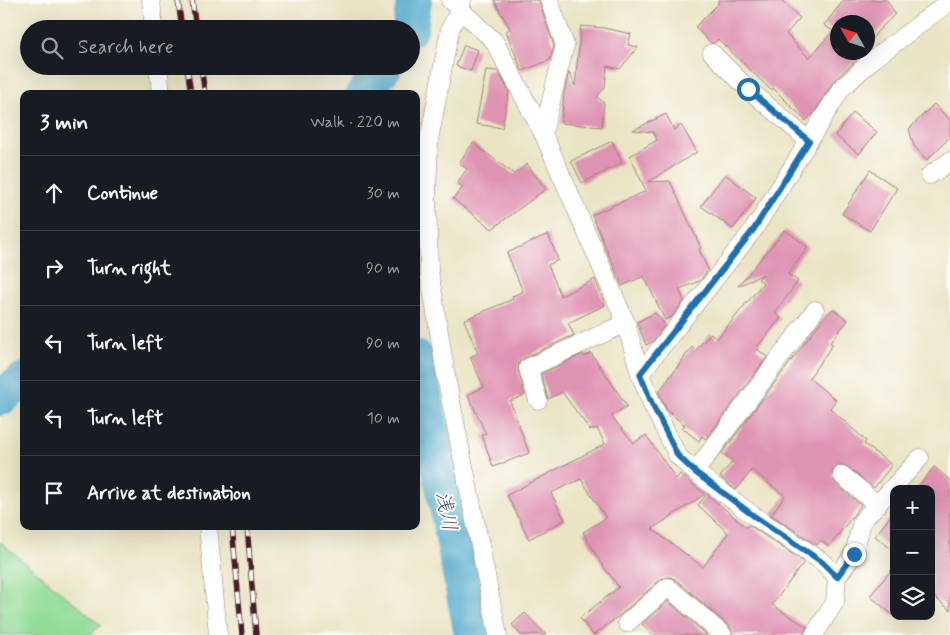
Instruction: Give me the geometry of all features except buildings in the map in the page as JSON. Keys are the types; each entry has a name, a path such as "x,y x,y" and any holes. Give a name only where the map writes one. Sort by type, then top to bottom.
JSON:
{"street":[{"path":"151,0 153,20"},
{"path":"543,134 565,44 549,0"},
{"path":"640,374 754,229 841,89 871,61 950,1"},
{"path":"457,3 494,41 543,134 626,323 640,374 652,404 678,456 695,472 754,516 822,562 837,577"},
{"path":"457,3 450,29 429,140 427,196 430,270 447,382 498,635"},
{"path":"712,54 748,89 809,141"},
{"path":"159,75 161,90"},
{"path":"930,175 950,161"},
{"path":"695,472 815,310"},
{"path":"538,400 528,368 626,323"},
{"path":"898,485 920,458"},
{"path":"842,475 878,504"},
{"path":"814,635 835,602 837,577 854,554 862,521 890,493"},
{"path":"208,530 218,635"},
{"path":"627,623 668,587 723,635"}],"green space":[{"path":"0,542 101,625 91,635 0,635"}],"waterway":[{"name":"浅川","path":"411,20 414,0"},
{"path":"367,90 378,75"},
{"name":"浅川","path":"420,377 472,635"},
{"path":"0,398 20,383"}],"railway":[{"path":"178,0 181,20"},
{"path":"192,0 195,20"},
{"path":"188,75 190,90"},
{"path":"202,75 204,90"},
{"path":"232,530 242,635"},
{"path":"247,530 256,635"}],"route":[{"path":"748,89 809,141 754,229 640,374 652,404 678,456 695,472 754,516 822,562 837,577 854,554"}]}
